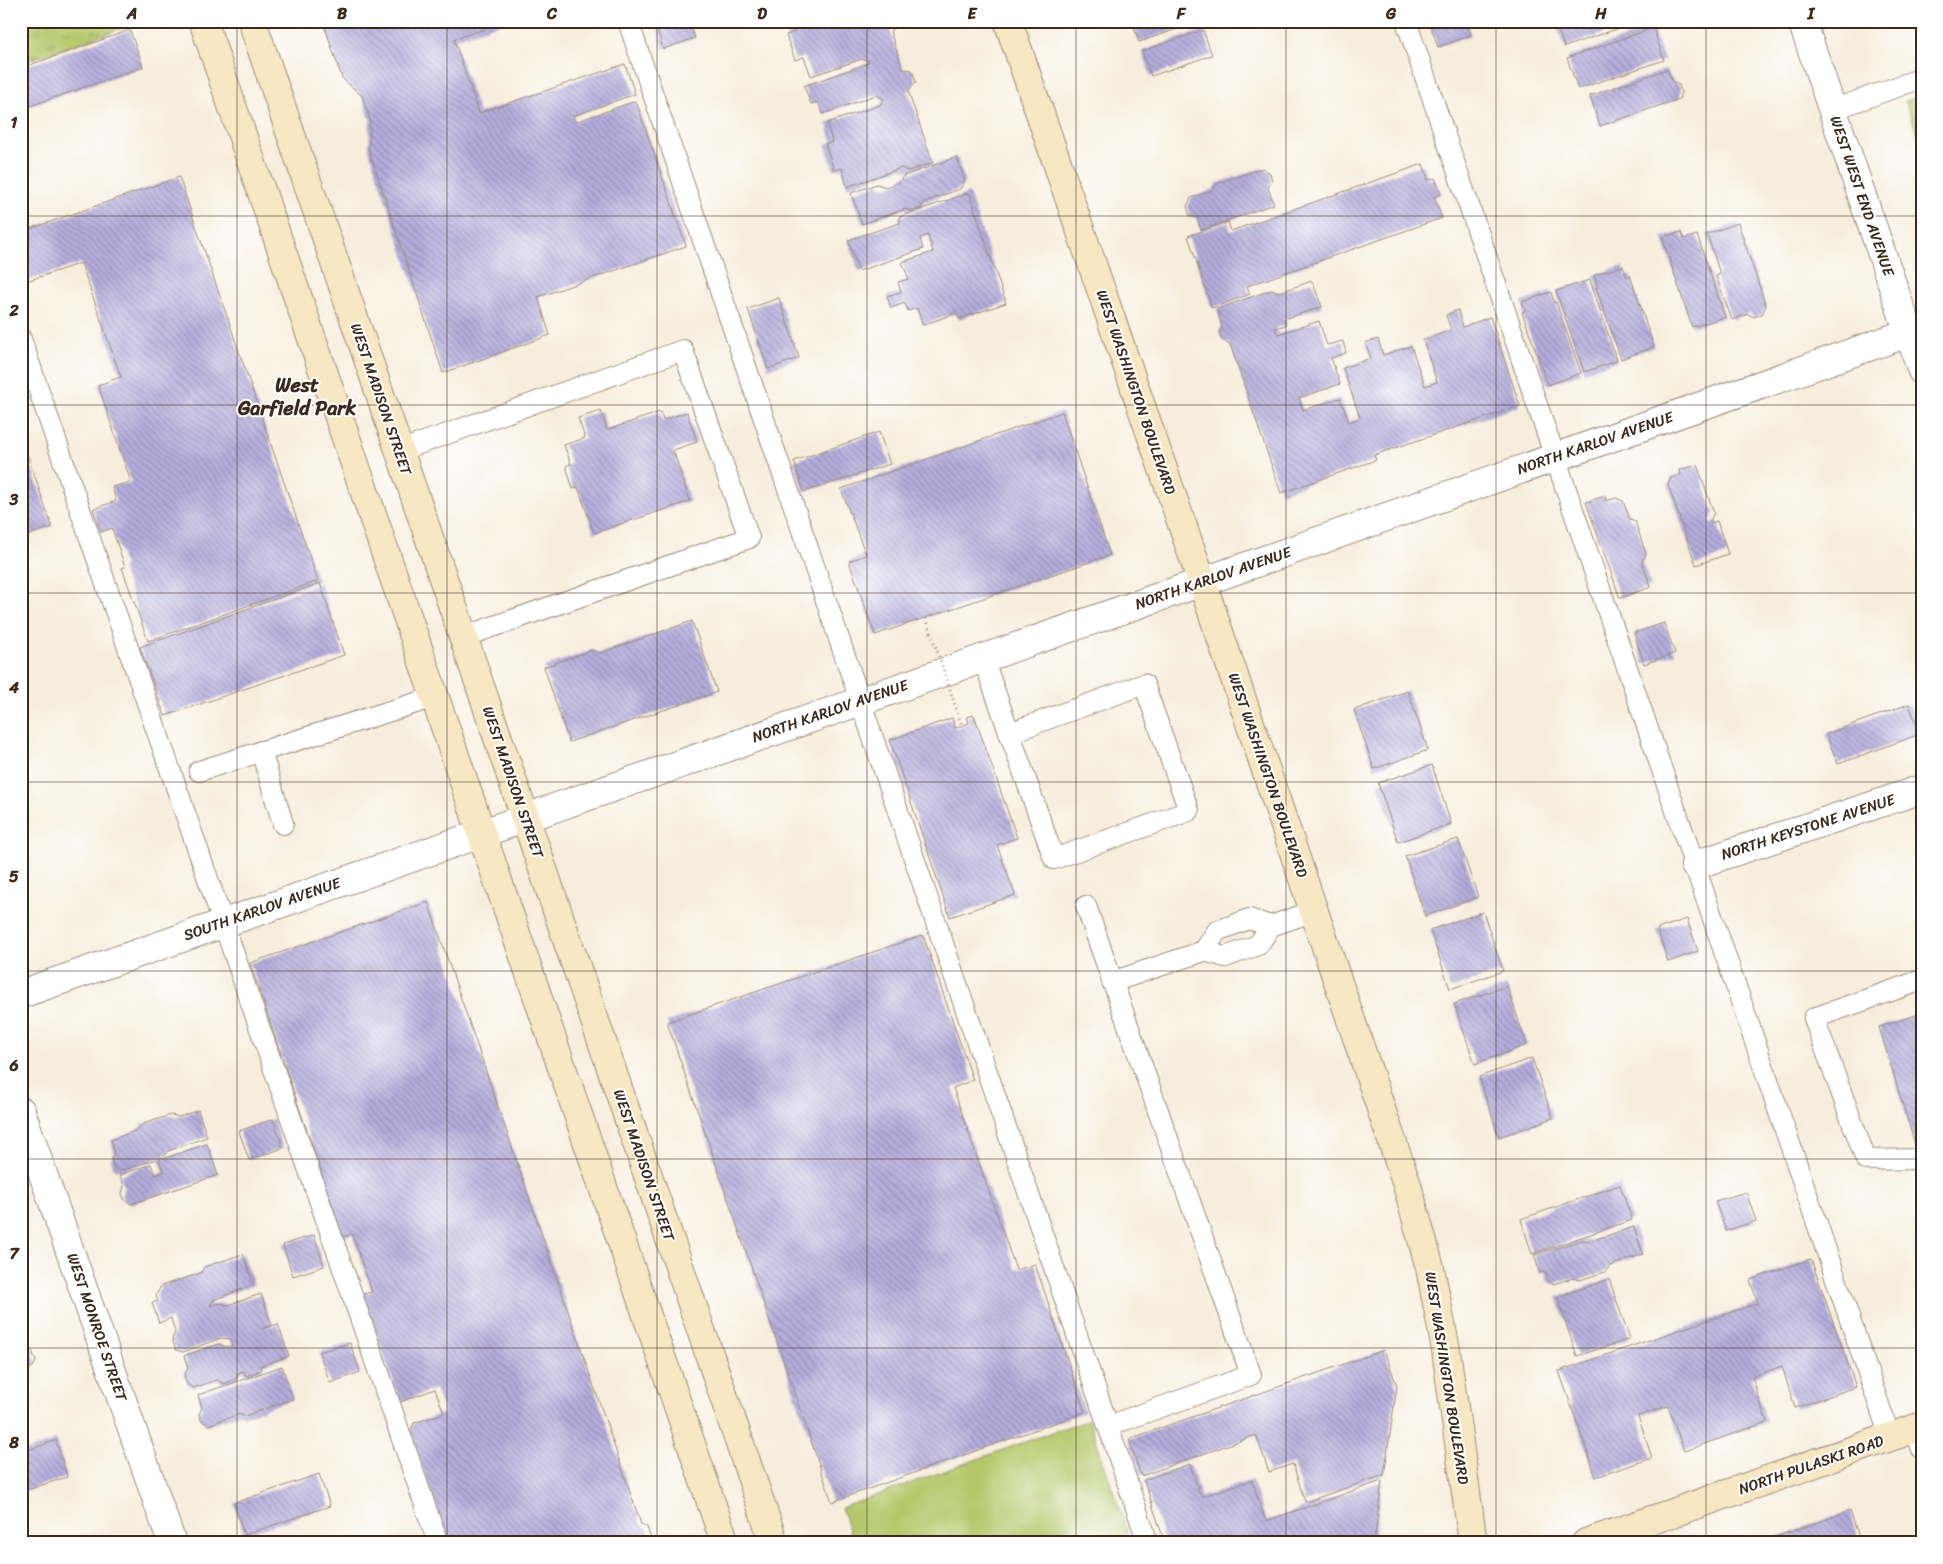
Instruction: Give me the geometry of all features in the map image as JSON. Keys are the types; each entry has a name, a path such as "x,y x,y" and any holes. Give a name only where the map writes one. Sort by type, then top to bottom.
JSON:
{"main road":[{"name":"WEST MADISON STREET","path":"203,21 435,697 503,825 774,1543"},
{"name":"WEST MADISON STREET","path":"252,21 463,637 503,825 725,1543"},
{"name":"WEST WASHINGTON BOULEVARD","path":"1008,21 1202,582 1407,1185 1430,1268 1447,1359 1473,1543"},
{"name":"NORTH PULASKI ROAD","path":"1586,1543 1701,1503 1912,1436"}],"street":[{"name":"WEST WEST END AVENUE","path":"1802,21 1832,110 1915,330 1922,371"},
{"name":"NORTH KARLOV AVENUE","path":"503,825 1202,582 1915,330"},
{"name":"NORTH KEYSTONE AVENUE","path":"1695,865 1922,789"},
{"name":"SOUTH KARLOV AVENUE","path":"21,994 503,825"},
{"name":"WEST MONROE STREET","path":"21,1111 172,1543"}],"lane":[{"path":"628,21 1148,1543"},
{"path":"1406,21 1695,865 1912,1436"},
{"path":"1832,110 1922,78"},
{"path":"21,339 438,1543"},
{"path":"399,451 683,350 748,538 463,637"},
{"path":"982,658 1054,859 1189,811 1144,684 1009,732"},
{"path":"199,771 435,697"},
{"path":"261,751 283,824"},
{"path":"1086,906 1251,1375 1108,1426"},
{"path":"1112,982 1204,951 1225,957 1258,945 1271,926 1314,911"},
{"path":"1204,951 1217,931 1249,919 1271,926"},
{"path":"1920,1159 1866,1160 1814,1018 1922,980"}],"path":[{"path":"926,618 962,726"}],"green space":[{"path":"21,21 126,21 128,26 21,63"},
{"path":"1922,95 1922,146 1905,101"},
{"path":"1089,1419 1131,1543 854,1543 841,1508"}],"building":[{"path":"323,21 503,21 503,23 454,39 479,113 625,64 635,94 573,116 575,122 636,101 686,246 538,297 550,335 443,373 369,150 370,119 362,96 342,78"},
{"path":"655,21 689,21 695,38 663,49"},
{"path":"792,21 892,21 894,28 890,31 903,69 912,70 916,82 908,91 933,163 908,171 901,168 847,187 842,168 834,170 825,144 832,142 827,123 880,105 884,99 876,95 823,114 818,102 811,104 804,86 866,64 869,61 862,59 811,76 804,57 795,60 786,35 795,32"},
{"path":"1132,21 1198,21 1198,22 1139,42"},
{"path":"1429,21 1466,21 1471,35 1438,47"},
{"path":"1555,21 1637,21 1637,22 1564,47"},
{"path":"1653,28 1664,60 1578,89 1567,58"},
{"path":"130,30 143,67 21,109 21,68"},
{"path":"1203,30 1212,55 1151,76 1142,51"},
{"path":"1667,69 1673,82 1679,85 1681,92 1679,99 1600,126 1590,96"},
{"path":"957,157 965,181 960,189 924,202 921,208 910,211 905,209 862,224 851,193 877,184 886,187 900,182 903,176"},
{"path":"1423,164 1428,180 1435,178 1441,194 1434,197 1442,218 1247,286 1250,294 1212,308 1188,236 1228,222 1231,231"},
{"path":"1262,168 1270,173 1272,181 1268,188 1274,204 1201,230 1197,218 1190,216 1187,206 1191,198 1212,190 1218,183"},
{"path":"179,177 318,581 148,641 122,568 125,567 112,528 101,532 93,509 116,501 112,487 131,482 98,385 121,377 81,263 21,283 21,232"},
{"path":"969,193 1006,303 959,319 956,313 923,325 917,308 908,311 905,303 891,308 887,296 901,292 898,282 909,279 902,262 933,252 928,235 920,238 923,249 859,271 848,240 900,223 899,217"},
{"path":"1738,223 1766,306 1762,314 1754,317 1748,314 1732,320 1716,276 1720,274 1707,234"},
{"path":"1681,232 1684,239 1697,235 1725,317 1692,327 1662,237"},
{"path":"1623,266 1627,277 1630,275 1654,347 1621,359 1596,288 1598,287 1594,275"},
{"path":"1590,280 1617,361 1584,372 1556,291"},
{"path":"1312,281 1322,307 1284,319 1286,325 1275,328 1278,334 1319,321 1327,345 1343,341 1346,353 1331,358 1340,384 1299,398 1303,410 1340,398 1349,422 1360,418 1343,368 1371,358 1365,343 1378,339 1383,355 1411,346 1425,386 1437,382 1423,340 1451,330 1446,315 1458,310 1463,327 1490,317 1520,406 1374,455 1376,460 1281,493 1230,344 1222,340 1219,332 1222,327 1217,309 1271,290 1280,292"},
{"path":"1551,292 1581,373 1548,385 1522,312 1525,311 1522,302"},
{"path":"779,298 799,358 768,369 748,309"},
{"path":"601,411 607,430 660,412 663,420 687,412 697,442 673,450 690,501 594,533 578,487 573,489 566,466 571,464 564,445 585,438 578,418"},
{"path":"1062,412 1110,555 875,635 849,561 866,555 841,489"},
{"path":"879,432 890,464 804,492 794,461"},
{"path":"21,436 52,527 21,538"},
{"path":"1697,465 1714,513 1711,523 1717,521 1728,554 1696,565 1668,485 1671,478 1681,474 1679,470"},
{"path":"1605,496 1606,501 1616,498 1623,501 1630,519 1635,521 1646,554 1642,562 1651,587 1620,598 1586,502"},
{"path":"320,583 344,655 165,716 140,647"},
{"path":"692,621 717,692 569,742 544,667 592,650 600,653"},
{"path":"1664,623 1675,653 1644,664 1634,633"},
{"path":"1408,691 1428,750 1374,769 1354,710"},
{"path":"1909,704 1920,734 1838,764 1826,734"},
{"path":"974,715 1017,838 997,845 1015,895 950,917 890,740 952,718 955,728 969,723 967,717"},
{"path":"1432,765 1451,824 1398,842 1378,783"},
{"path":"1458,839 1478,897 1425,916 1405,856"},
{"path":"428,902 641,1524 647,1527 651,1539 648,1543 448,1543 410,1432 414,1423 444,1413 435,1389 400,1402 363,1294 372,1292 352,1234 343,1237 250,963"},
{"path":"1483,912 1503,971 1450,989 1430,930"},
{"path":"1687,919 1698,951 1668,962 1657,929"},
{"path":"923,935 973,1080 953,1088 1016,1270 1035,1264 1085,1412 832,1502 667,1022"},
{"path":"1507,986 1527,1045 1475,1064 1454,1004"},
{"path":"1922,1013 1922,1164 1921,1164 1879,1027"},
{"path":"1532,1058 1553,1118 1499,1137 1479,1077"},
{"path":"198,1110 207,1137 168,1151 163,1157 120,1171 114,1169 111,1159 114,1153 111,1140 137,1130 143,1124 171,1115 179,1117"},
{"path":"273,1119 283,1148 249,1160 239,1131"},
{"path":"207,1144 218,1175 131,1204 125,1200 122,1194 124,1186 120,1175 151,1164 155,1175 164,1172 159,1160"},
{"path":"1620,1185 1632,1220 1532,1254 1521,1219"},
{"path":"1746,1192 1756,1221 1726,1231 1715,1201"},
{"path":"1634,1227 1643,1254 1610,1266 1605,1272 1580,1280 1573,1278 1553,1284 1548,1281 1545,1272 1540,1273 1534,1255 1582,1240 1590,1241"},
{"path":"314,1235 324,1266 293,1276 283,1245"},
{"path":"243,1254 254,1285 213,1300 210,1306 219,1303 228,1305 261,1294 272,1325 262,1329 278,1324 289,1356 260,1366 262,1370 246,1376 244,1371 240,1372 236,1379 224,1384 217,1380 193,1388 187,1384 184,1375 188,1368 184,1356 219,1344 226,1347 233,1345 230,1339 221,1338 183,1352 176,1350 172,1339 175,1332 171,1318 159,1323 152,1303 158,1301 156,1295 161,1286 201,1273 204,1267"},
{"path":"1811,1259 1856,1387 1795,1408 1782,1366 1752,1377 1767,1422 1684,1451 1668,1406 1638,1416 1652,1458 1596,1477 1559,1371 1758,1303 1750,1280"},
{"path":"1609,1279 1630,1339 1577,1356 1557,1297"},
{"path":"21,1340 24,1347 32,1351 36,1361 33,1367 21,1372"},
{"path":"350,1343 360,1372 330,1383 319,1352"},
{"path":"1384,1350 1397,1386 1384,1475 1305,1502 1293,1464 1269,1472 1256,1435 1141,1476 1129,1439"},
{"path":"282,1366 293,1399 245,1416 239,1414 208,1425 201,1420 199,1414 202,1408 198,1395"},
{"path":"56,1440 67,1477 21,1492 21,1453"},
{"path":"1190,1464 1201,1497 1252,1480 1266,1521 1382,1481 1374,1543 1165,1543 1144,1480"},
{"path":"319,1474 330,1506 244,1535 234,1503"},
{"path":"1850,1511 1861,1543 1777,1543 1775,1537"}],"district":[{"name":"West Garfield Park","path":"297,396"}]}
